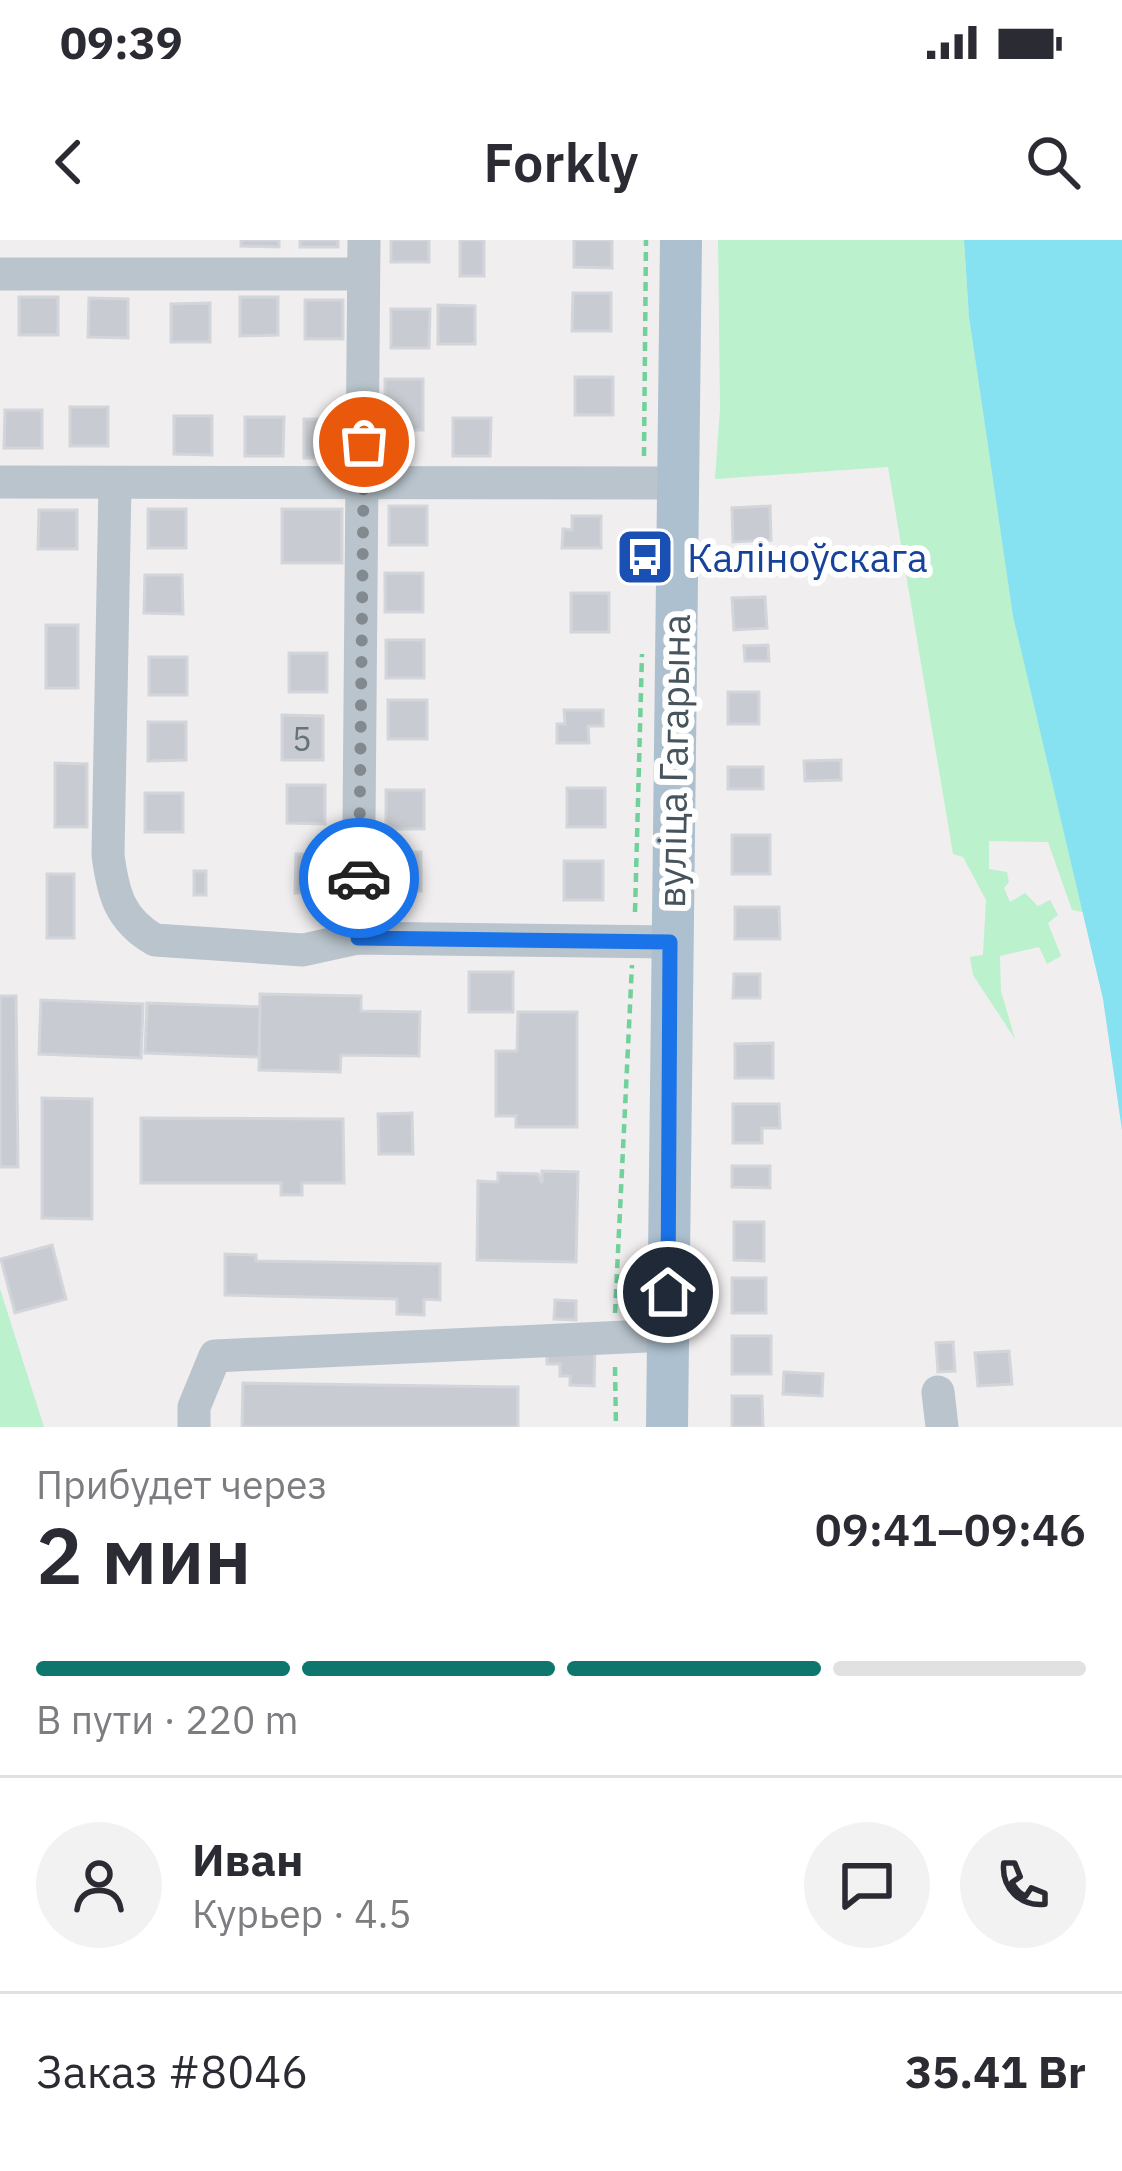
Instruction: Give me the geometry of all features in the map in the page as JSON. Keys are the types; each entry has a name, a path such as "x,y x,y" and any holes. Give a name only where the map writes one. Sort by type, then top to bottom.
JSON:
{"main road":[{"name":"вуліца Гагарына","path":"667,1427 668,1336 652,942 660,483 681,240"}],"street":[{"path":"0,274 363,257 365,484 358,938"},
{"path":"0,482 660,483"},
{"path":"115,484 108,855 113,897 135,928 155,940 303,950 358,938 652,942"},
{"path":"194,1427 194,1407 215,1356 668,1336"},
{"path":"938,1392 942,1427"}],"path":[{"path":"646,240 660,483"},
{"path":"616,1427 614,1338 626,1021 652,942 642,644"}],"green space":[{"path":"718,240 964,240 969,317 1013,615 1083,912 1072,910 1048,842 989,841 989,869 1007,872 1009,882 1004,888 1010,902 1025,893 1038,906 1050,900 1058,915 1048,923 1061,956 1047,964 1039,947 1000,956 1001,991 1015,1039 973,975 970,957 983,955 986,900 963,857 953,854 888,467 715,479 720,408"},
{"path":"0,1289 44,1427 0,1427"}],"water":[{"path":"964,240 1122,240 1122,1130 1103,999 1013,616 969,317"}],"building":[{"path":"241,240 279,240 279,247 241,246"},
{"path":"300,240 338,240 338,247 300,247"},
{"path":"391,240 429,240 429,262 391,262"},
{"path":"460,240 484,240 484,276 460,276"},
{"path":"574,240 612,240 612,268 574,267"},
{"path":"573,293 611,293 611,331 572,331"},
{"path":"19,297 58,297 58,335 19,335"},
{"path":"240,297 278,297 278,335 240,336"},
{"path":"89,298 128,299 128,338 88,337"},
{"path":"305,300 343,300 343,339 305,339"},
{"path":"210,303 210,342 171,342 171,304"},
{"path":"438,305 475,306 475,344 438,344"},
{"path":"391,309 430,309 429,348 391,348"},
{"path":"575,377 613,377 613,415 575,415"},
{"path":"385,379 423,379 423,430 385,430"},
{"path":"70,407 108,407 108,446 70,446"},
{"path":"5,410 42,410 42,448 4,448"},
{"path":"174,416 212,416 212,455 174,454"},
{"path":"245,417 284,417 283,456 245,456"},
{"path":"453,418 491,418 490,456 453,456"},
{"path":"304,419 342,419 342,458 304,458"},
{"path":"389,506 427,506 427,545 389,545"},
{"path":"770,506 771,540 733,542 732,508"},
{"path":"148,509 186,509 186,548 148,548"},
{"path":"282,509 342,509 342,563 282,563"},
{"path":"39,510 77,510 77,549 38,549"},
{"path":"572,516 601,516 601,548 562,548 563,529 572,530"},
{"path":"789,553 789,573 734,574 734,555"},
{"path":"385,573 423,573 423,612 385,612"},
{"path":"145,575 182,575 183,614 144,613"},
{"path":"571,593 609,593 609,632 571,632"},
{"path":"765,597 767,628 734,630 732,598"},
{"path":"46,625 78,625 78,688 46,688"},
{"path":"386,640 424,640 424,678 386,678"},
{"path":"768,645 769,661 745,661 744,646"},
{"path":"289,653 327,653 327,692 289,692"},
{"path":"149,657 187,657 187,695 149,695"},
{"path":"728,692 759,692 759,724 728,724"},
{"path":"388,700 427,700 427,739 388,739"},
{"path":"564,710 603,710 603,726 588,726 589,743 557,743 557,724 565,724"},
{"path":"282,715 323,716 323,760 282,760"},
{"path":"148,722 186,722 186,760 148,761"},
{"path":"841,760 841,780 805,781 804,761"},
{"path":"55,763 87,764 87,827 55,827"},
{"path":"728,767 763,767 763,789 728,789"},
{"path":"287,785 325,785 325,824 287,823"},
{"path":"567,788 605,788 605,827 567,827"},
{"path":"386,790 424,790 424,829 386,829"},
{"path":"145,793 183,793 183,832 145,832"},
{"path":"732,835 770,835 770,874 732,874"},
{"path":"383,852 421,852 421,891 383,891"},
{"path":"296,854 334,854 334,893 295,893"},
{"path":"564,861 603,861 603,900 564,900"},
{"path":"194,871 206,871 206,895 194,895"},
{"path":"47,874 74,874 74,938 47,938"},
{"path":"735,907 779,907 780,939 735,939"},
{"path":"469,972 513,972 513,1012 469,1012"},
{"path":"734,974 760,974 760,998 733,998"},
{"path":"260,994 361,996 361,1011 420,1012 419,1056 341,1055 340,1072 259,1070"},
{"path":"0,996 16,996 18,1167 0,1167"},
{"path":"41,1000 143,1004 141,1058 39,1054"},
{"path":"147,1003 260,1007 259,1057 145,1053"},
{"path":"518,1012 577,1012 577,1127 516,1127 516,1116 496,1116 496,1051 517,1051"},
{"path":"773,1043 773,1078 735,1078 735,1044"},
{"path":"42,1098 92,1099 92,1219 42,1218"},
{"path":"733,1104 779,1104 780,1128 762,1128 762,1143 733,1143"},
{"path":"412,1113 413,1154 379,1154 378,1114"},
{"path":"141,1118 343,1119 344,1183 302,1183 302,1195 281,1195 281,1183 141,1183"},
{"path":"732,1166 770,1166 770,1188 732,1187"},
{"path":"542,1171 578,1172 576,1262 477,1260 478,1181 498,1182 498,1173 538,1174 542,1183"},
{"path":"734,1222 764,1222 764,1261 734,1260"},
{"path":"52,1245 66,1299 15,1313 1,1259"},
{"path":"225,1254 256,1255 256,1261 440,1264 440,1300 424,1299 424,1315 397,1314 397,1299 225,1295"},
{"path":"732,1278 766,1278 766,1313 732,1313"},
{"path":"555,1300 576,1301 576,1320 554,1319"},
{"path":"732,1336 771,1336 771,1374 732,1374"},
{"path":"953,1342 955,1371 938,1372 936,1343"},
{"path":"547,1346 595,1348 594,1386 570,1385 570,1376 560,1376 560,1364 547,1364"},
{"path":"1009,1351 1012,1384 978,1386 975,1353"},
{"path":"784,1372 823,1374 822,1396 783,1394"},
{"path":"243,1383 518,1387 518,1427 242,1427"},
{"path":"732,1396 762,1396 763,1427 732,1427"}],"way so far":[{"path":"359,878 364,442"}],"place":[{"name":"Каліноўскага","path":"645,557"}],"route":[{"path":"359,878 358,938 670,942 668,1292"}]}
